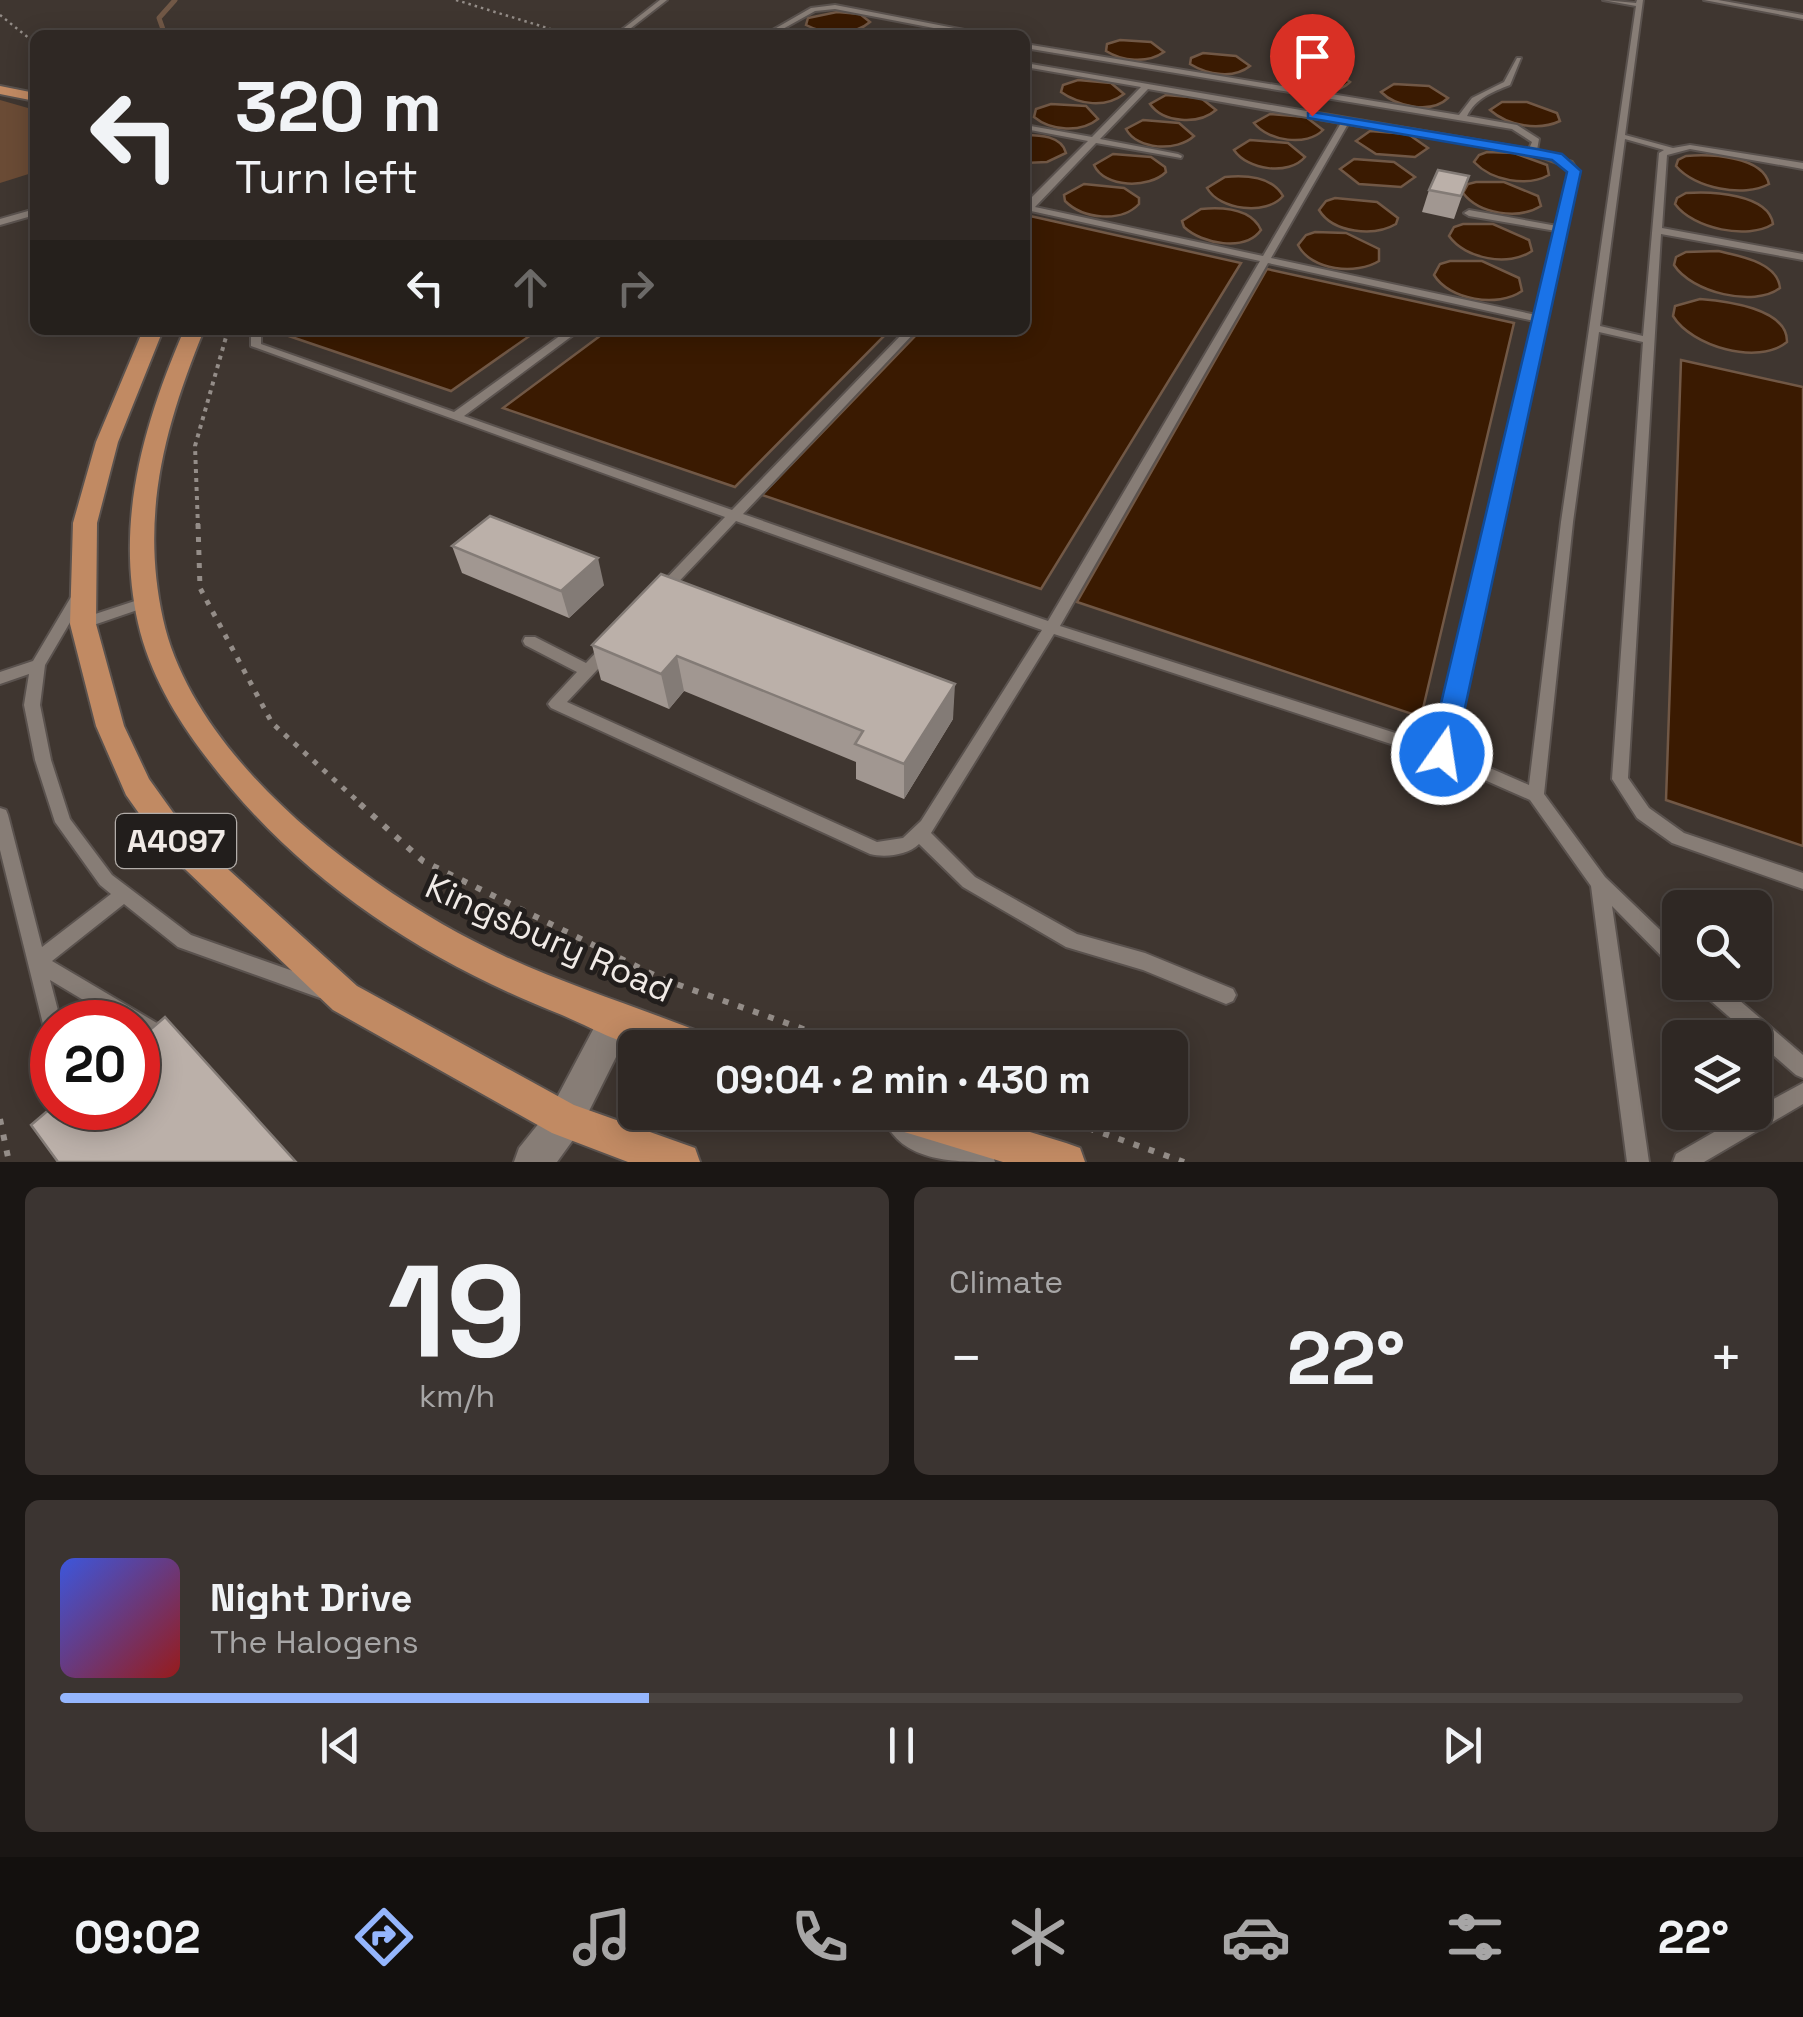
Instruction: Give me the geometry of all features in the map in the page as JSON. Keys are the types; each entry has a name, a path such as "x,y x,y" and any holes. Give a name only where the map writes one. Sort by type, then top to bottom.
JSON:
{"main road":[{"path":"0,90 30,95"},
{"name":"A4097","path":"151,335 107,442 85,523 83,624 110,726 136,786 176,841 345,998 564,1120 680,1162"},
{"name":"Kingsbury Road","path":"192,335 154,434 145,508 148,602 156,644 176,692 234,778 316,860 423,934 643,1030"},
{"path":"960,1130 1066,1162"}],"street":[{"path":"533,1162 564,1120 616,1021"},
{"path":"916,1130 956,1155 976,1162"}],"lane":[{"path":"625,30 664,0"},
{"path":"1536,795 1543,709 1640,2 1606,0"},
{"path":"1707,0 1803,16"},
{"path":"777,30 813,9 835,7 954,30"},
{"path":"1030,47 1462,118 1526,132 1536,141 1532,152"},
{"path":"1462,118 1468,103 1507,83 1520,58"},
{"path":"1030,66 1532,152 1557,157 1574,171 1442,754"},
{"path":"1030,205 1146,86"},
{"path":"614,643 556,704 876,849 907,844 919,833 1051,628 1346,121"},
{"path":"1030,126 1178,156"},
{"path":"1621,136 1669,149"},
{"path":"1803,166 1690,147 1662,152 1620,779 1643,813 1678,838 1803,881"},
{"path":"1030,210 1540,318"},
{"path":"0,222 30,213"},
{"path":"1469,213 1561,230"},
{"path":"1656,230 1803,257"},
{"path":"1594,328 1648,340"},
{"path":"256,335 256,346 732,517 1051,628 1442,754 1536,795 1599,882 1662,944"},
{"path":"455,417 568,335"},
{"path":"653,601 907,335"},
{"path":"83,588 38,665 32,705 43,760 63,822 106,880 185,941 345,998"},
{"path":"53,634 148,602"},
{"path":"530,640 588,671"},
{"path":"0,678 38,665"},
{"path":"0,814 46,1000"},
{"path":"919,833 969,882 1073,941 1145,962 1226,995"},
{"path":"1599,882 1638,1162"},
{"path":"37,962 124,894"},
{"path":"37,962 175,1045"},
{"path":"1725,1000 1803,1068"},
{"path":"1684,1162 1803,1093"}],"path":[{"path":"456,0 554,30"},
{"path":"0,14 30,39"},
{"path":"227,335 195,446 200,588 272,723 423,861 662,979 807,1030"},
{"path":"0,1119 8,1162"},
{"path":"1094,1130 1184,1162"}],"shaded area":[{"path":"837,12 860,14 870,22 856,30 819,30 806,25 808,18"},
{"path":"1120,40 1151,42 1164,52 1135,60 1106,51 1107,44"},
{"path":"1203,53 1236,56 1250,66 1236,73 1221,74 1190,64 1191,58"},
{"path":"1300,69 1334,71 1350,82 1336,90 1309,89 1286,77"},
{"path":"1078,80 1111,83 1124,94 1092,103 1061,92 1063,85"},
{"path":"1394,84 1429,86 1448,98 1433,106 1405,105 1381,92"},
{"path":"1166,95 1201,98 1216,110 1191,120 1172,118 1150,104"},
{"path":"0,100 30,109 30,174 0,183"},
{"path":"1502,102 1527,102 1557,113 1560,121 1543,126 1515,123 1490,110"},
{"path":"1051,104 1086,106 1098,119 1083,127 1066,128 1034,117 1036,109"},
{"path":"1270,114 1306,117 1323,130 1307,139 1278,138 1254,123"},
{"path":"1143,120 1179,123 1194,136 1178,145 1148,145 1126,129"},
{"path":"1370,131 1408,134 1428,148 1415,157 1376,154 1356,141"},
{"path":"1030,135 1044,136 1064,147 1066,153 1047,162 1030,163"},
{"path":"1250,140 1288,143 1305,157 1289,167 1258,166 1234,150"},
{"path":"1487,152 1514,153 1547,165 1549,175 1531,181 1500,178 1474,162"},
{"path":"1113,154 1151,157 1166,172 1149,181 1117,182 1099,173 1094,165"},
{"path":"1686,156 1746,162 1765,175 1769,184 1746,190 1707,185 1676,166"},
{"path":"1354,159 1394,162 1415,177 1401,187 1359,184 1340,169"},
{"path":"1225,177 1265,181 1283,196 1255,208 1232,205 1207,188"},
{"path":"1504,182 1538,196 1541,206 1510,214 1489,210 1463,193 1468,184"},
{"path":"1084,184 1124,188 1139,198 1139,204 1112,216 1082,212 1065,201 1064,195"},
{"path":"1686,193 1723,194 1750,200 1769,214 1773,224 1750,231 1707,226 1675,204"},
{"path":"1335,198 1377,202 1398,218 1396,224 1366,231 1334,224 1319,210"},
{"path":"1201,209 1243,213 1261,230 1254,237 1234,243 1201,238 1184,227 1182,221"},
{"path":"1030,216 1241,263 1041,589 762,495 916,335 1030,335"},
{"path":"1493,224 1529,240 1532,251 1512,259 1476,255 1449,236 1454,227"},
{"path":"1346,233 1379,249 1379,261 1347,269 1324,265 1304,254 1298,245 1306,235"},
{"path":"1718,251 1765,266 1778,279 1780,288 1755,297 1724,294 1694,283 1674,265 1676,257 1686,252"},
{"path":"1482,261 1519,278 1522,291 1488,300 1462,296 1434,275 1440,264"},
{"path":"1267,269 1514,323 1421,717 1077,602"},
{"path":"1700,299 1767,314 1785,330 1787,342 1759,352 1709,344 1682,327 1673,316 1675,306"},
{"path":"286,335 531,335 451,391"},
{"path":"601,335 885,335 735,487 503,408"},
{"path":"1681,360 1803,387 1803,846 1666,800"}],"building":[{"path":"1438,170 1469,176 1461,196 1429,190"},
{"path":"490,516 598,558 561,591 452,546"},
{"path":"661,574 955,684 904,764 855,744 863,731 677,656 661,674 592,645"},
{"path":"165,1017 296,1162 58,1162 35,1130 160,1130 160,1021"}],"waterway":[{"path":"163,30 159,18 175,0"}],"route":[{"path":"1312,116 1557,157 1574,171 1442,754"}]}
